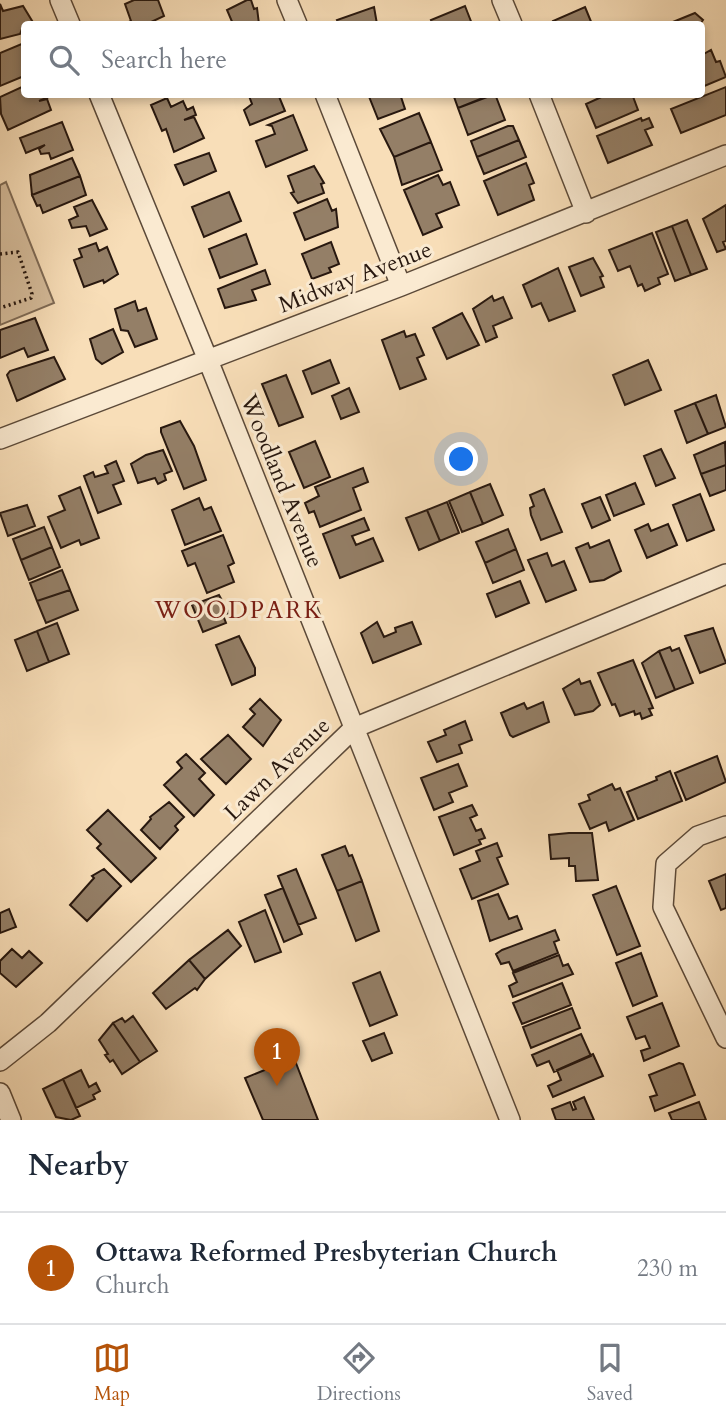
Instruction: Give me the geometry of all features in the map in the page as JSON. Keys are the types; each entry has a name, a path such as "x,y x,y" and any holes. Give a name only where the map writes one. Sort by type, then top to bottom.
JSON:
{"street":[{"path":"60,0 69,21"},
{"path":"287,0 296,21"},
{"path":"502,0 511,21"},
{"name":"Woodland Avenue","path":"101,98 208,360 510,1120"},
{"path":"327,98 401,286"},
{"path":"541,98 586,213"},
{"name":"Midway Avenue","path":"0,439 401,286 726,155"},
{"name":"Lawn Avenue","path":"0,1061 48,1024 354,728 726,574"},
{"path":"726,825 698,836 666,864 663,907 726,1038"},
{"path":"0,1093 11,1120"}],"path":[{"path":"0,254 18,253 32,294 31,298 0,308"}],"shaded area":[{"path":"6,182 54,303 0,325 0,185"}],"building":[{"path":"134,0 158,0 164,16 153,21 131,21 125,4"},
{"path":"251,0 254,9 257,8 259,21 232,21 227,10"},
{"path":"0,4 3,11 23,6 32,21 21,21 20,34 0,39"},
{"path":"465,6 471,21 432,21"},
{"path":"374,7 376,21 338,21"},
{"path":"585,7 591,21 553,21"},
{"path":"695,13 703,20 702,21 675,21"},
{"path":"21,44 21,77 0,86 0,53"},
{"path":"711,50 716,62 720,61 726,77 705,86 705,53"},
{"path":"21,87 21,98 46,98 39,101 47,99 51,110 8,130 1,114 0,97"},
{"path":"726,87 726,115 681,133 671,109 705,98 705,95"},
{"path":"167,98 171,107 183,101 187,110 193,107 196,115 184,120 194,117 204,138 174,152 166,129 162,131 151,105"},
{"path":"250,98 280,98 285,111 250,125 244,110 252,104"},
{"path":"370,98 401,98 405,109 378,119"},
{"path":"454,98 483,98 458,108"},
{"path":"484,98 497,98 505,120 468,135 458,108"},
{"path":"599,98 634,98 638,110 596,128 586,104"},
{"path":"419,113 431,142 394,157 380,129"},
{"path":"293,115 307,150 266,167 256,141 275,134 272,126 268,125"},
{"path":"641,118 642,121 649,118 653,127 645,130 652,145 608,163 597,136"},
{"path":"62,122 73,150 51,159 49,153 41,154 39,149 45,145 26,153 20,138"},
{"path":"513,126 519,140 477,157 471,141"},
{"path":"519,140 526,157 484,174 477,157"},
{"path":"431,142 442,170 402,185 394,157"},
{"path":"209,153 216,171 184,185 175,165"},
{"path":"72,158 80,176 32,195 30,175"},
{"path":"526,163 534,183 529,185 534,200 498,215 484,181"},
{"path":"314,166 324,183 321,184 324,193 298,203 291,193 294,192 288,176"},
{"path":"438,175 443,185 450,182 459,205 436,214 442,227 423,235 404,190"},
{"path":"80,176 86,195 43,213 40,205 37,206 32,195"},
{"path":"229,192 241,221 204,237 192,207"},
{"path":"327,199 332,211 336,209 338,227 305,240 294,213"},
{"path":"92,200 107,229 90,236 86,226 72,228 69,220 78,216 74,207"},
{"path":"726,205 726,241 723,242 726,249 717,252 703,219"},
{"path":"687,220 707,269 691,275 672,226"},
{"path":"672,226 691,275 675,281 656,232"},
{"path":"652,233 668,274 658,278 660,284 645,291 642,284 638,286 630,266 618,271 609,250"},
{"path":"246,234 257,264 220,278 209,249"},
{"path":"331,242 339,264 329,268 331,272 312,279 302,254"},
{"path":"96,243 99,251 107,247 118,274 104,283 103,280 84,287 74,260 82,257 79,249"},
{"path":"593,258 603,276 600,277 604,287 581,296 569,267"},
{"path":"558,268 575,311 549,321 541,303 532,307 523,285"},
{"path":"265,270 270,284 252,290 256,300 225,308 218,289"},
{"path":"492,296 494,301 503,297 512,318 493,326 497,337 486,342 473,309"},
{"path":"135,301 138,311 146,308 157,339 135,347 128,331 121,330 115,309"},
{"path":"462,313 479,345 447,359 433,328"},
{"path":"35,318 48,350 28,357 24,348 0,358 0,330"},
{"path":"113,329 123,352 102,364 96,359 90,339"},
{"path":"404,331 406,337 415,334 424,355 417,358 426,379 400,389 382,340"},
{"path":"54,357 65,379 17,401 7,375 10,371"},
{"path":"330,360 339,383 312,394 303,371"},
{"path":"648,360 661,390 625,405 613,375"},
{"path":"286,375 303,417 279,426 262,384"},
{"path":"349,388 359,412 341,419 332,396"},
{"path":"716,395 726,427 708,434 695,403"},
{"path":"695,403 708,434 687,443 675,411"},
{"path":"180,421 194,446 206,480 184,489 161,432 161,428"},
{"path":"315,441 330,477 304,488 289,452"},
{"path":"725,442 726,465 701,474 694,455"},
{"path":"661,449 675,478 656,486 644,456"},
{"path":"163,450 172,471 164,474 166,480 158,484 155,478 138,483 131,464 146,455"},
{"path":"116,461 124,481 113,485 121,504 98,513 84,476 93,472 95,477 108,473 105,466"},
{"path":"726,465 726,490 710,496 701,474"},
{"path":"363,468 368,482 353,488 361,510 320,527 314,511 309,513 305,503 319,496 315,487"},
{"path":"635,483 644,504 614,516 606,495"},
{"path":"490,484 503,515 483,524 470,492"},
{"path":"80,487 99,538 81,545 79,540 61,548 48,517 65,510 59,496"},
{"path":"544,489 562,532 541,540 531,515 530,508 534,506 530,495"},
{"path":"470,492 483,524 462,532 449,501"},
{"path":"700,494 714,530 687,541 673,505"},
{"path":"600,497 610,520 592,528 582,504"},
{"path":"199,498 204,510 211,507 221,531 185,545 172,510"},
{"path":"447,502 459,533 440,541 427,510"},
{"path":"27,505 35,526 8,536 0,513"},
{"path":"427,510 440,541 419,550 406,518"},
{"path":"364,518 369,530 352,536 356,545 373,538 383,561 340,578 323,534"},
{"path":"648,524 651,531 668,524 677,545 647,558 635,530"},
{"path":"44,527 52,547 21,560 13,539"},
{"path":"508,529 516,549 485,563 476,542"},
{"path":"223,535 234,563 228,566 234,582 207,593 195,563 188,566 182,551"},
{"path":"609,540 621,571 604,580 590,582 576,548 588,543 590,548"},
{"path":"52,547 60,567 29,580 21,560"},
{"path":"516,549 524,570 493,583 485,563"},
{"path":"547,553 552,566 564,561 576,590 546,602 528,560"},
{"path":"62,570 70,590 37,601 30,583"},
{"path":"520,581 529,603 496,617 487,594"},
{"path":"70,590 78,610 46,623 37,601"},
{"path":"219,595 229,613 223,615 226,623 203,632 192,605"},
{"path":"377,622 384,637 396,632 395,628 412,622 421,644 373,663 361,633"},
{"path":"57,623 69,654 49,662 37,631"},
{"path":"713,628 726,663 700,673 685,636"},
{"path":"37,631 49,662 27,671 15,640"},
{"path":"239,636 255,668 255,675 232,685 216,645"},
{"path":"670,647 672,651 679,648 693,683 675,690 659,651"},
{"path":"659,651 675,690 656,698 642,663"},
{"path":"633,660 653,708 649,709 652,715 642,719 640,713 635,715 634,711 620,716 615,704 612,705 598,673"},
{"path":"579,679 581,684 590,681 600,705 593,711 575,715 563,689"},
{"path":"260,699 281,720 263,746 243,727 255,714 250,709"},
{"path":"543,702 549,722 513,737 510,735 501,713 524,703 527,709"},
{"path":"465,721 472,740 459,745 462,753 437,762 428,742 446,735 444,730"},
{"path":"228,735 251,759 226,784 201,759"},
{"path":"186,754 205,773 199,779 214,795 194,816 164,785 182,768 177,762"},
{"path":"717,756 726,782 686,800 675,773"},
{"path":"458,764 467,786 449,793 453,802 434,810 421,778"},
{"path":"670,771 682,801 638,819 627,792 657,780 656,777"},
{"path":"612,784 615,790 620,788 634,820 609,831 606,822 590,829 579,804 590,800 588,795"},
{"path":"169,802 184,817 175,826 178,830 160,849 141,830 150,817"},
{"path":"472,805 477,815 470,818 476,831 481,829 485,838 479,840 481,844 454,855 439,817"},
{"path":"108,810 156,858 131,882 97,848 101,844 87,830"},
{"path":"592,833 598,880 576,881 575,866 569,866 569,858 551,859 549,835"},
{"path":"497,843 502,856 497,858 508,884 472,899 460,869 480,861 476,851"},
{"path":"345,846 349,856 352,855 362,881 337,891 322,855"},
{"path":"104,869 121,886 87,921 70,905 94,878 92,876"},
{"path":"296,869 316,918 298,925 278,876"},
{"path":"726,874 726,908 721,910 709,881"},
{"path":"362,881 379,931 356,941 337,891"},
{"path":"616,886 640,946 617,955 593,895"},
{"path":"283,888 302,934 284,942 265,895"},
{"path":"498,894 509,919 517,916 522,929 490,941 478,901"},
{"path":"9,909 16,927 0,933 0,913"},
{"path":"265,910 281,952 255,962 239,922"},
{"path":"228,930 241,946 205,979 189,960"},
{"path":"555,930 559,940 554,942 558,953 513,971 509,962 501,964 496,954 502,950"},
{"path":"12,949 22,958 29,951 42,963 16,987 0,973 0,961"},
{"path":"641,953 657,996 633,1006 616,963"},
{"path":"559,955 563,966 568,964 573,974 513,997 509,986 517,982 513,973"},
{"path":"189,960 205,979 197,990 195,988 166,1009 153,993"},
{"path":"380,972 397,1015 370,1026 353,983"},
{"path":"562,983 571,1005 522,1024 513,1003"},
{"path":"662,1003 679,1046 644,1061 641,1051 650,1048 645,1036 636,1039 627,1017"},
{"path":"572,1008 580,1028 531,1048 523,1027"},
{"path":"133,1016 157,1051 140,1062 113,1023 122,1018 125,1022"},
{"path":"113,1023 140,1062 122,1074 113,1060 110,1062 105,1055 108,1054 99,1040"},
{"path":"384,1033 392,1053 372,1061 363,1041"},
{"path":"581,1034 591,1056 554,1072 549,1061 537,1066 532,1055"},
{"path":"593,1054 603,1076 553,1097 548,1086 561,1080 557,1070"},
{"path":"294,1058 318,1120 263,1120 245,1078"},
{"path":"679,1063 683,1064 695,1095 655,1111 650,1097 657,1095 649,1075"},
{"path":"81,1070 89,1087 96,1083 100,1091 93,1095 95,1099 76,1108 63,1079"},
{"path":"63,1079 80,1116 71,1120 56,1117 43,1089"},
{"path":"584,1097 594,1120 556,1120 552,1109 570,1102 573,1110 576,1109 573,1102"},
{"path":"699,1102 706,1120 672,1120 669,1113"}],"place":[{"name":"Ottawa Reformed Presbyterian Church","path":"277,1086"}],"district":[{"name":"WOODPARK","path":"239,610"}]}
